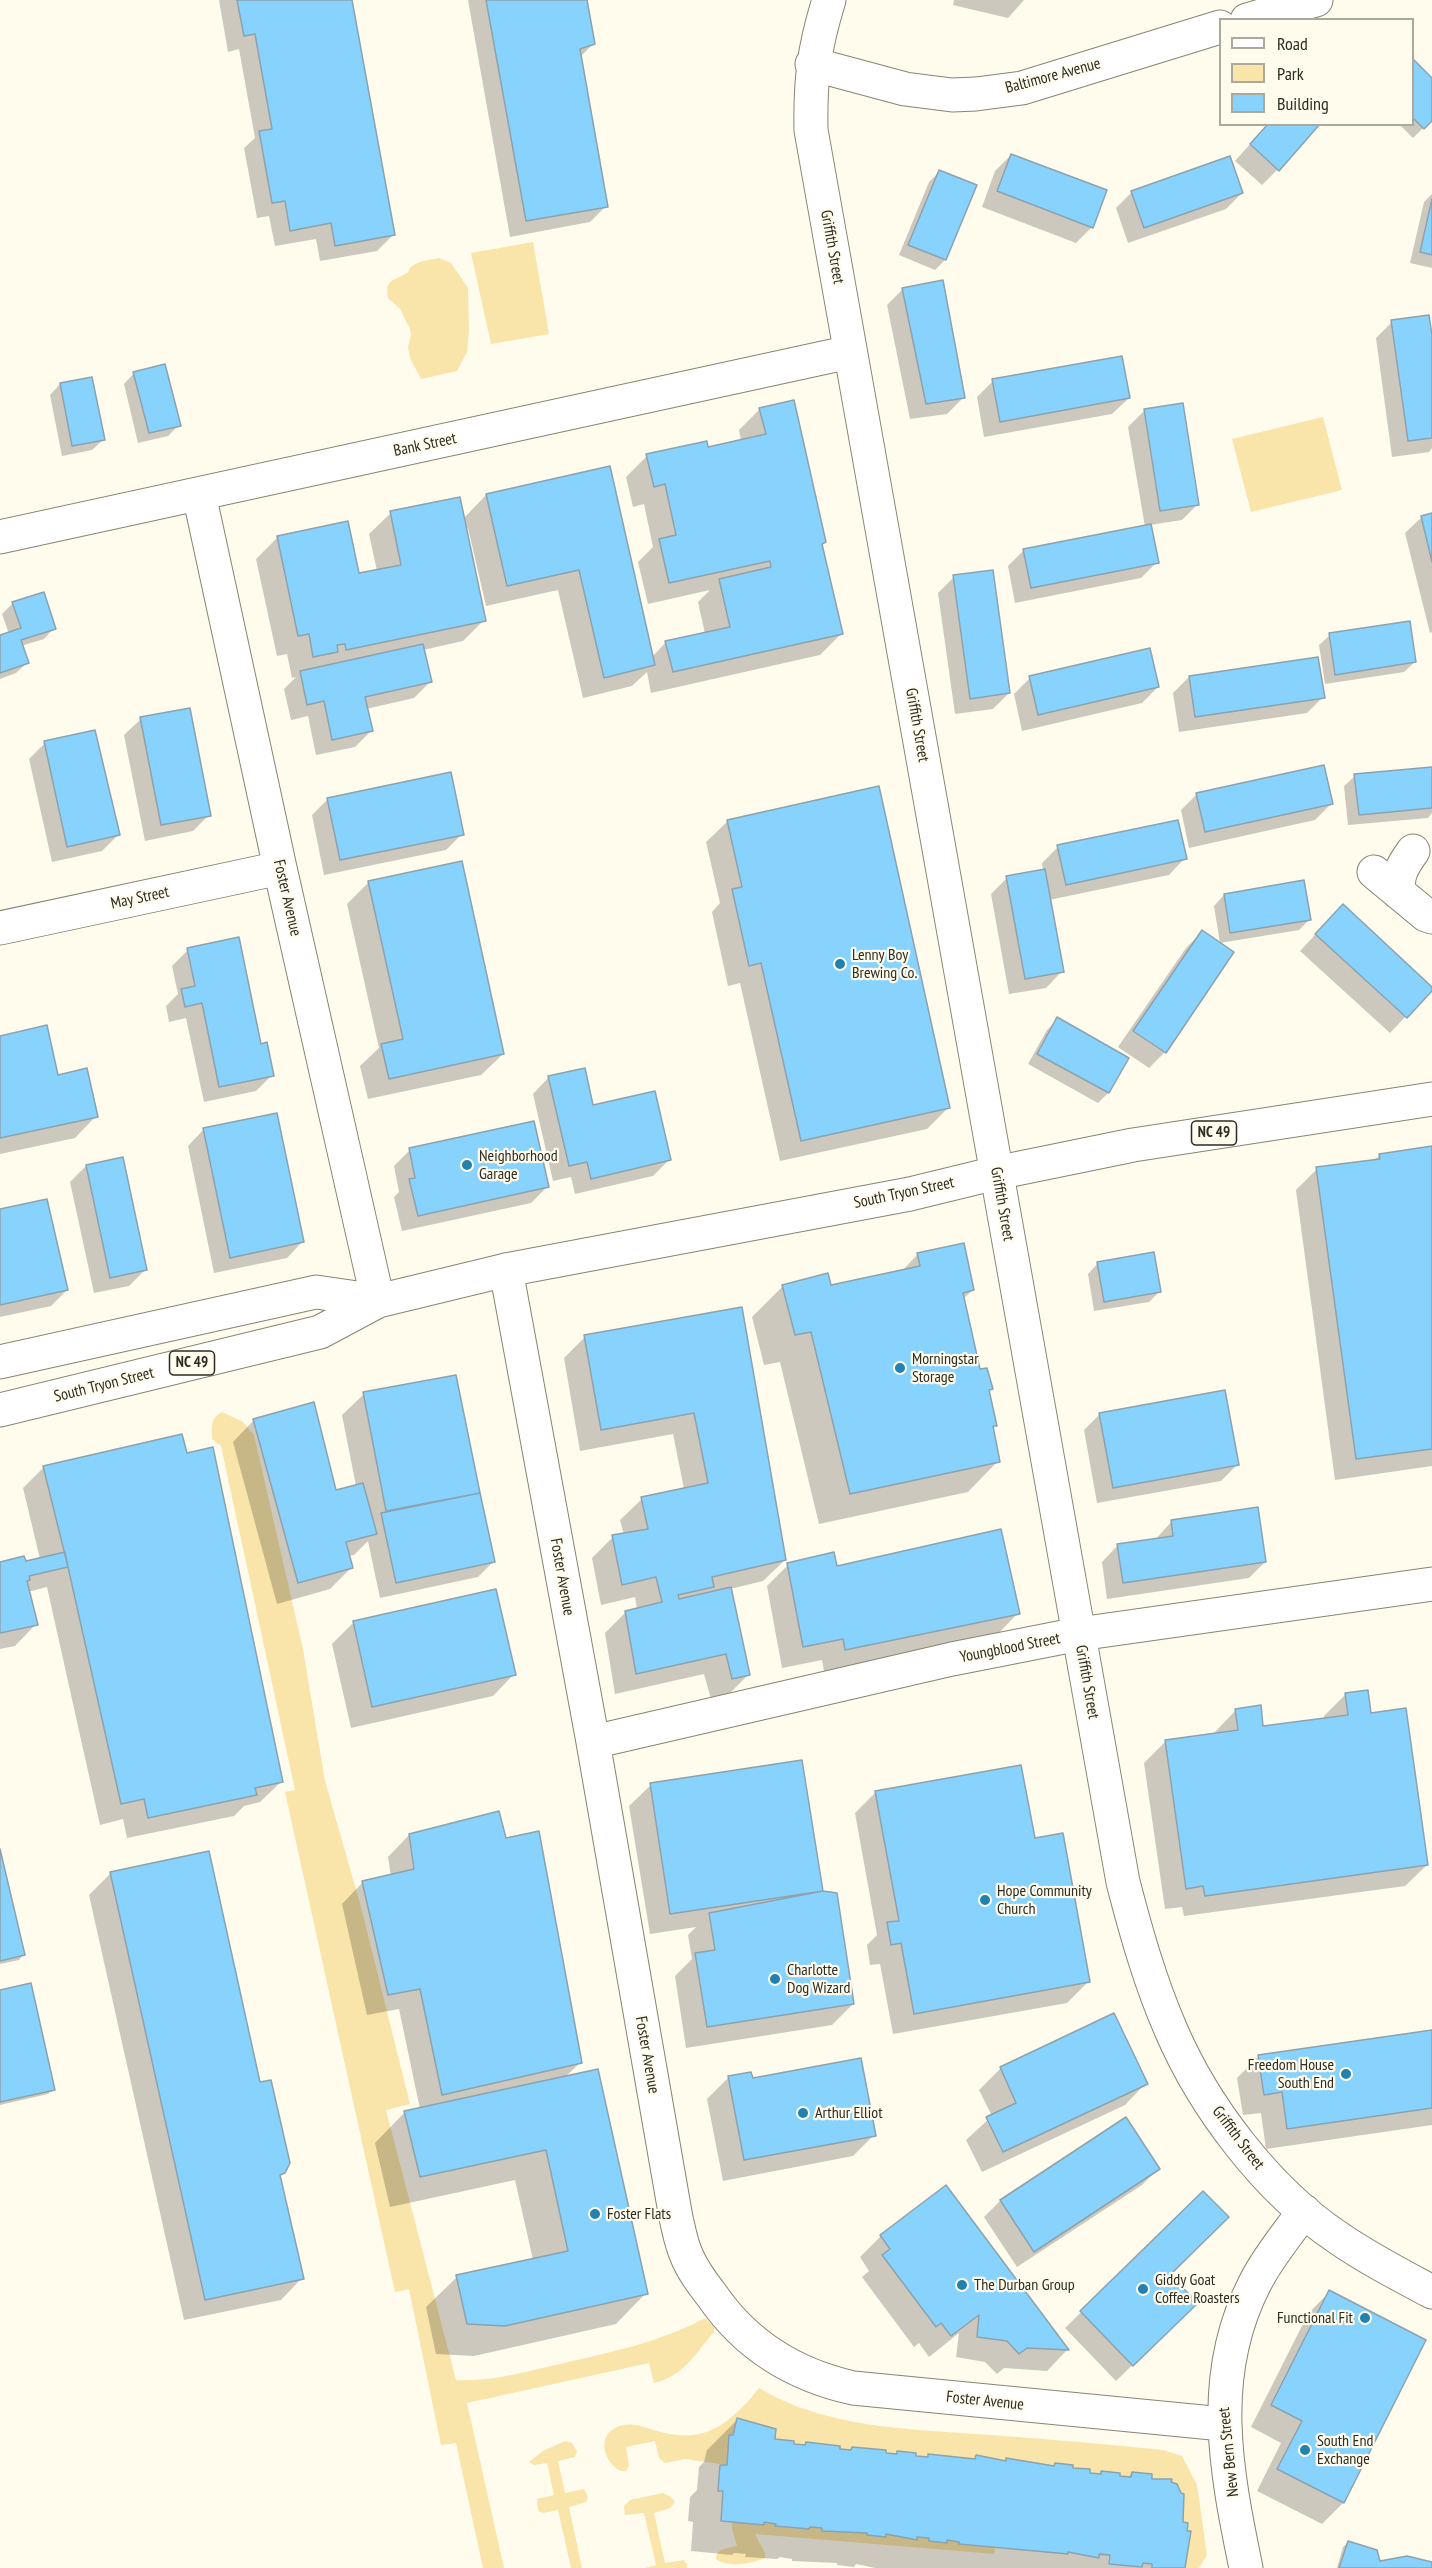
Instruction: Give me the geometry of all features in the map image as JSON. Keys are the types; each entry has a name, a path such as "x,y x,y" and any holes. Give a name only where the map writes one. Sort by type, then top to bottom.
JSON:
{"street":[{"name":"Griffith Street","path":"829,0 812,64 811,130 1123,1882 1144,1958 1172,2032 1197,2082 1249,2156 1304,2211 1358,2250 1432,2292"},
{"path":"1254,18 1316,0"},
{"name":"Baltimore Avenue","path":"812,64 905,89 952,95 976,94 1022,88 1219,28"},
{"name":"Bank Street","path":"0,537 850,352"},
{"name":"Foster Avenue","path":"200,494 280,868 378,1301"},
{"path":"1399,893 1397,880 1413,851"},
{"name":"May Street","path":"0,928 280,868"},
{"path":"1374,872 1426,915 1432,917"},
{"name":"South Tryon Street","path":"0,1410 320,1332 378,1301 506,1270 910,1194 996,1173 1133,1145 1432,1099"},
{"name":"Foster Avenue","path":"506,1270 593,1742 676,2218 686,2254 699,2279 724,2314 754,2343 793,2368 843,2386 1224,2424"},
{"name":"South Tryon Street","path":"0,1362 316,1292 378,1301"},
{"name":"Youngblood Street","path":"593,1742 941,1662 1079,1634 1432,1584"},
{"name":"New Bern Street","path":"1246,2568 1226,2451 1224,2424 1226,2375 1236,2329 1254,2284 1304,2211"}],"green space":[{"path":"533,242 549,334 491,344 471,253"},
{"path":"439,258 451,263 468,288 467,352 457,371 421,379 410,358 408,347 410,329 400,309 388,298 388,287 391,282 407,273 414,265"},
{"path":"1323,417 1342,490 1251,512 1232,439"},
{"path":"222,1412 243,1422 254,1435 303,1649 325,1781 361,1907 410,2104 386,2110 456,2380 508,2376 616,2351 670,2334 705,2318 714,2327 714,2332 688,2363 664,2380 654,2383 649,2363 467,2403 504,2568 483,2568 456,2443 441,2445 409,2289 395,2292 285,1792 295,1790 221,1446 212,1439 215,1417"},
{"path":"759,2388 785,2402 813,2412 871,2425 1163,2450 1182,2456 1197,2485 1207,2555 1199,2568 1184,2568 1170,2563 996,2544 994,2554 755,2534 765,2553 765,2558 739,2564 721,2562 716,2559 718,2553 737,2546 732,2529 735,2442 729,2440 727,2465 685,2459 665,2463 659,2458 655,2441 626,2447 629,2465 626,2471 621,2471 610,2462 607,2456 606,2437 610,2431 622,2425 637,2425 674,2435 703,2433 727,2421"},
{"path":"565,2441 572,2443 577,2451 575,2457 558,2461 565,2493 584,2489 588,2497 586,2502 569,2507 582,2568 571,2568 558,2510 543,2513 538,2511 537,2499 554,2495 547,2463 534,2465 529,2462 543,2451"},
{"path":"663,2493 675,2502 670,2508 654,2513 665,2563 684,2560 687,2568 645,2568 656,2565 644,2513 625,2515 624,2506 630,2500"}],"building":[{"path":"237,0 352,0 395,235 335,246 331,223 290,231 285,201 272,203 259,131 272,129 255,34 244,36"},
{"path":"486,0 587,0 595,44 580,49 608,207 526,221"},
{"path":"1414,60 1432,78 1432,121 1424,129 1414,119"},
{"path":"1266,126 1318,126 1279,171 1250,144"},
{"path":"1011,154 1107,190 1093,228 997,191"},
{"path":"1230,156 1243,193 1144,228 1131,191"},
{"path":"939,170 977,185 946,260 908,245"},
{"path":"1432,199 1432,255 1420,252"},
{"path":"943,280 965,398 926,404 902,288"},
{"path":"1429,315 1432,335 1432,438 1408,441 1391,320"},
{"path":"1122,356 1130,398 1000,422 992,379"},
{"path":"165,364 181,426 149,433 133,372"},
{"path":"92,377 105,440 72,446 60,383"},
{"path":"794,400 826,542 822,544 843,634 673,672 665,641 730,627 719,579 771,567 770,561 669,583 659,539 676,535 665,484 654,487 646,454 707,441 708,447 766,434 759,408"},
{"path":"1183,403 1199,505 1160,511 1144,409"},
{"path":"610,466 655,665 604,678 579,570 507,586 486,494"},
{"path":"460,497 486,621 346,650 345,644 337,645 338,652 313,657 309,634 298,636 277,536 348,521 359,573 401,565 390,511"},
{"path":"1432,513 1432,562 1421,516"},
{"path":"1151,524 1159,563 1031,588 1023,549"},
{"path":"993,570 1010,693 970,699 953,575"},
{"path":"44,592 56,629 21,640 29,663 0,673 0,635 21,628 12,602"},
{"path":"1410,621 1416,662 1335,675 1329,633"},
{"path":"423,644 432,682 365,697 373,731 332,740 324,701 307,705 300,671"},
{"path":"1150,648 1159,687 1038,715 1029,676"},
{"path":"1318,657 1325,698 1195,717 1189,676"},
{"path":"190,708 211,816 161,825 140,717"},
{"path":"95,730 120,835 67,847 44,741"},
{"path":"1324,765 1333,804 1205,832 1196,793"},
{"path":"1432,767 1432,808 1359,815 1354,774"},
{"path":"451,772 464,835 340,860 327,798"},
{"name":"Lenny Boy Brewing Co.","path":"879,786 950,1108 801,1141 761,963 749,966 732,889 742,887 727,820"},
{"path":"1178,820 1187,859 1066,885 1057,845"},
{"path":"462,861 504,1054 389,1079 381,1044 403,1039 368,881"},
{"path":"1045,869 1064,972 1025,979 1006,876"},
{"path":"1304,880 1311,920 1230,933 1224,894"},
{"path":"1343,904 1432,987 1432,991 1407,1018 1315,934"},
{"path":"1202,930 1234,952 1166,1053 1133,1031"},
{"path":"239,937 261,1044 267,1042 274,1076 219,1087 202,1003 185,1007 181,989 195,986 187,948"},
{"path":"1057,1017 1129,1058 1109,1093 1037,1054"},
{"path":"47,1025 58,1075 87,1068 98,1117 0,1138 0,1036"},
{"path":"585,1068 593,1105 655,1091 671,1160 591,1179 587,1162 569,1166 548,1076"},
{"path":"277,1113 304,1242 230,1258 203,1128"},
{"path":"534,1121 549,1187 418,1216 409,1179 415,1178 409,1148"},
{"path":"1432,1146 1432,1449 1356,1459 1316,1167 1380,1159 1379,1154"},
{"path":"123,1157 147,1270 110,1278 86,1165"},
{"path":"47,1199 68,1290 0,1305 0,1209"},
{"name":"Morningstar Storage","path":"964,1243 974,1290 963,1293 980,1369 987,1368 993,1389 989,1390 997,1426 993,1426 1000,1462 850,1494 811,1332 795,1335 782,1285 828,1273 831,1285 920,1266 917,1253"},
{"path":"1154,1252 1161,1292 1104,1302 1097,1262"},
{"path":"742,1307 786,1560 712,1577 714,1587 678,1595 679,1599 731,1587 750,1675 732,1679 726,1654 636,1674 625,1611 662,1602 656,1577 622,1585 612,1535 648,1529 641,1497 708,1483 694,1413 601,1430 584,1335"},
{"path":"456,1375 480,1493 386,1511 363,1392"},
{"path":"1225,1390 1239,1465 1113,1488 1099,1413"},
{"path":"314,1402 336,1490 363,1483 377,1534 346,1542 353,1568 298,1583 253,1419"},
{"path":"182,1434 187,1453 213,1447 283,1782 255,1788 257,1795 148,1818 144,1799 121,1804 43,1466"},
{"path":"480,1493 495,1562 396,1583 381,1513"},
{"path":"1258,1507 1266,1562 1123,1583 1117,1544 1173,1536 1171,1520"},
{"path":"1001,1529 1020,1614 845,1650 843,1639 803,1647 787,1563 834,1552 837,1566"},
{"path":"65,1552 68,1567 29,1576 30,1580 27,1581 38,1625 0,1633 0,1562 24,1556 26,1561"},
{"path":"496,1589 516,1675 372,1707 353,1621"},
{"path":"1368,1690 1371,1713 1406,1708 1428,1865 1205,1896 1203,1886 1186,1889 1165,1740 1238,1730 1235,1709 1261,1705 1263,1726 1348,1715 1345,1693"},
{"path":"802,1760 823,1891 670,1914 650,1783"},
{"name":"Hope Community Church","path":"1021,1765 1035,1838 1063,1833 1090,1982 914,2014 901,1943 891,1945 887,1922 899,1921 875,1791"},
{"path":"499,1811 506,1838 539,1831 582,2063 442,2095 420,1989 388,1995 362,1881 414,1869 409,1834"},
{"path":"0,1849 25,1955 0,1961"},
{"path":"209,1851 260,2082 271,2080 290,2163 285,2173 280,2175 304,2279 205,2300 110,1872"},
{"name":"Charlotte Dog Wizard","path":"823,1891 837,1893 854,2004 707,2027 695,1953 715,1950 709,1913"},
{"path":"31,1983 55,2090 0,2102 0,1990"},
{"path":"1114,2013 1148,2084 1003,2152 986,2117 1016,2103 1000,2067"},
{"name":"Freedom House South End","path":"1432,2030 1432,2108 1287,2129 1282,2092 1264,2095 1258,2055"},
{"name":"Arthur Elliot","path":"861,2058 876,2136 744,2160 728,2076 751,2072 753,2078"},
{"name":"Foster Flats","path":"598,2069 648,2294 505,2326 467,2324 456,2275 568,2251 546,2150 420,2177 404,2111"},
{"path":"1126,2117 1160,2169 1034,2252 1000,2200"},
{"name":"The Durban Group","path":"946,2185 1069,2350 1027,2348 1019,2354 1007,2341 977,2337 979,2315 951,2336 941,2323 936,2327 882,2255 890,2249 880,2235"},
{"name":"Giddy Goat Coffee Roasters","path":"1203,2191 1229,2217 1170,2275 1198,2303 1133,2366 1080,2311"},
{"path":"1329,2290 1426,2340 1344,2503 1277,2469 1302,2421 1271,2405"},
{"path":"737,2418 776,2429 775,2439 794,2441 794,2444 805,2445 806,2442 840,2446 840,2449 851,2450 852,2447 886,2450 886,2453 897,2454 897,2451 928,2457 928,2454 975,2459 976,2455 1054,2466 1055,2463 1073,2465 1073,2468 1090,2469 1090,2473 1101,2474 1101,2471 1131,2477 1132,2472 1152,2474 1152,2479 1172,2479 1171,2482 1177,2484 1181,2493 1184,2494 1183,2522 1188,2523 1187,2531 1191,2531 1185,2568 1152,2568 1152,2564 1143,2563 1142,2567 1109,2564 1110,2555 1099,2554 1099,2558 1068,2552 1068,2554 959,2544 959,2542 947,2540 947,2543 929,2541 929,2538 917,2537 917,2540 886,2534 886,2537 867,2535 867,2533 822,2531 822,2528 775,2526 776,2524 764,2522 764,2525 721,2521 723,2491 718,2491 720,2465 727,2465 729,2435 733,2435"},
{"path":"1348,2541 1377,2550 1380,2561 1407,2556 1432,2562 1432,2568 1339,2568"}],"place":[{"name":"Lenny Boy Brewing Co.","path":"840,964"},
{"name":"Neighborhood Garage","path":"467,1165"},
{"name":"Morningstar Storage","path":"900,1368"},
{"name":"Hope Community Church","path":"985,1900"},
{"name":"Charlotte Dog Wizard","path":"775,1979"},
{"name":"Freedom House South End","path":"1346,2074"},
{"name":"Arthur Elliot","path":"803,2113"},
{"name":"Foster Flats","path":"595,2214"},
{"name":"The Durban Group","path":"962,2285"},
{"name":"Giddy Goat Coffee Roasters","path":"1143,2289"},
{"name":"Functional Fit","path":"1365,2318"},
{"name":"South End Exchange","path":"1305,2450"}]}
